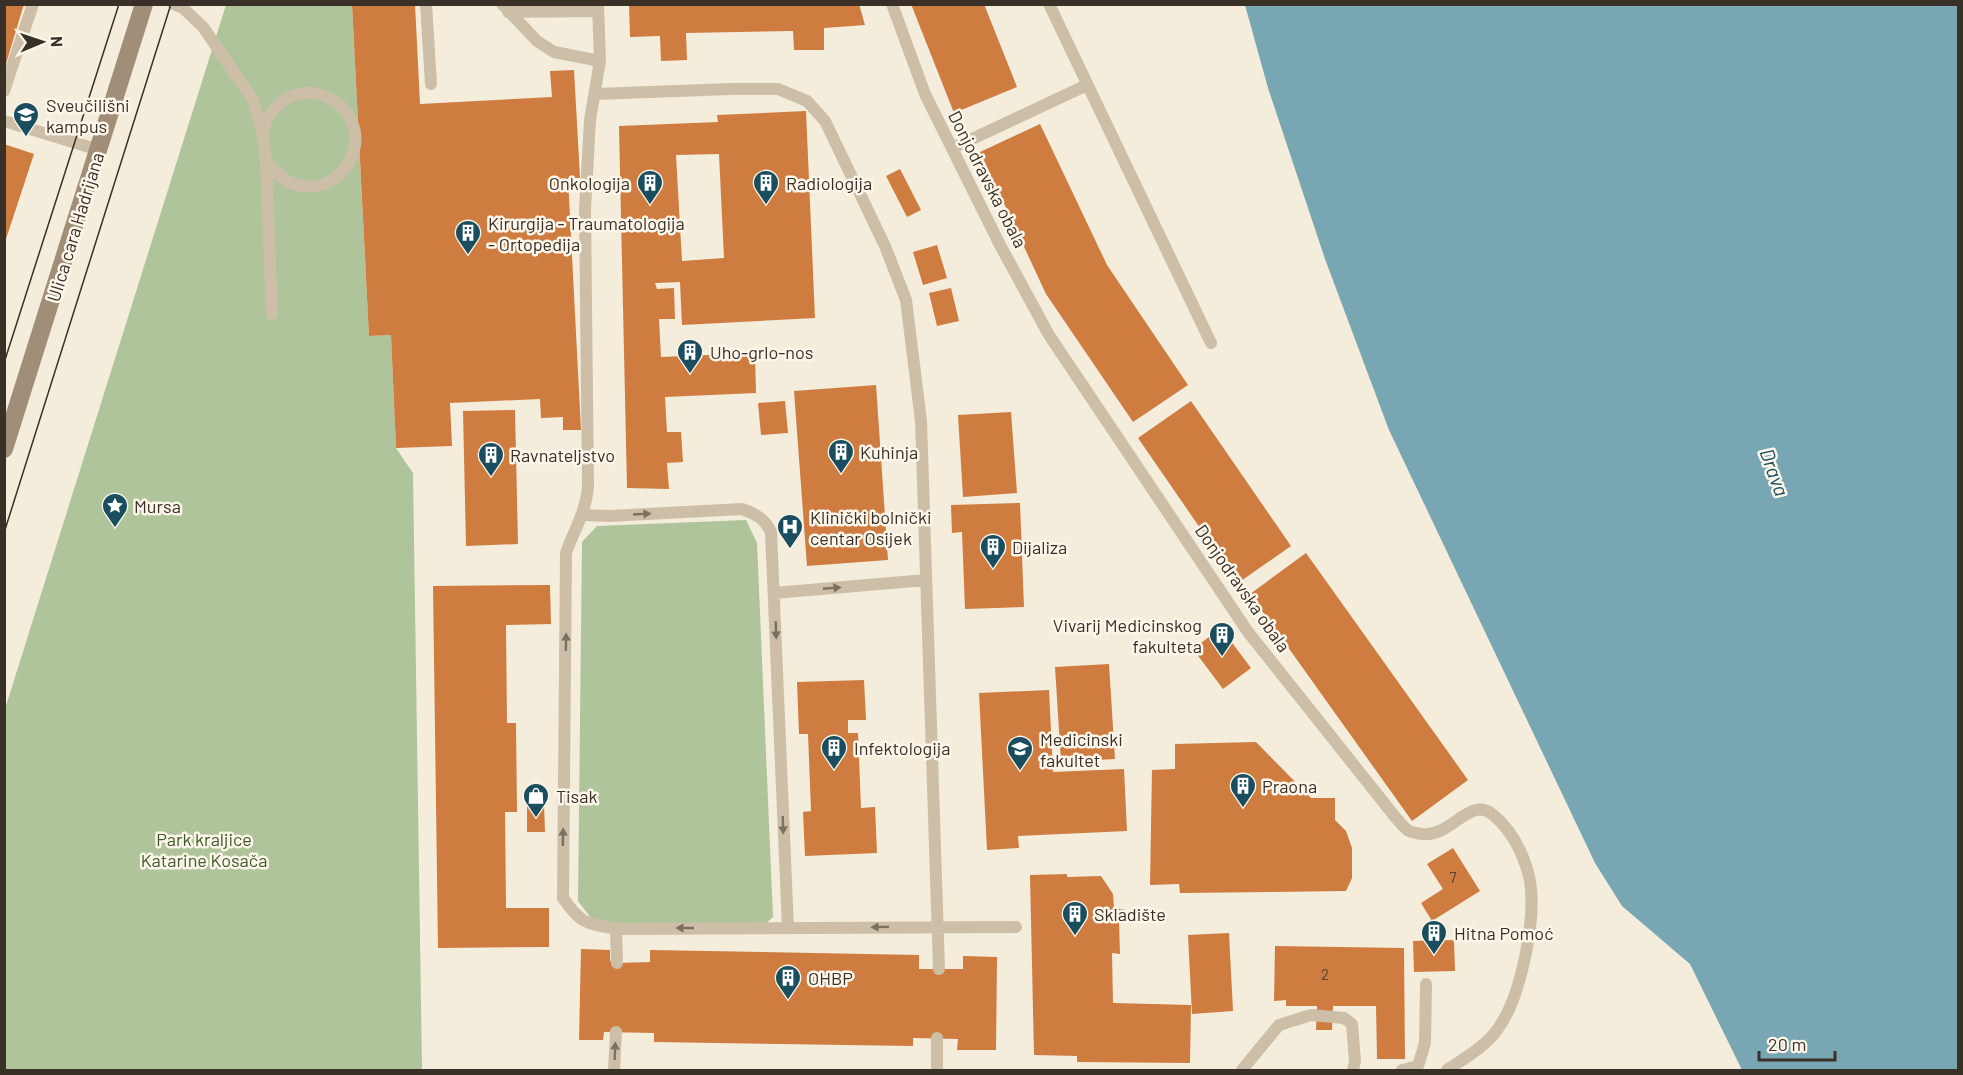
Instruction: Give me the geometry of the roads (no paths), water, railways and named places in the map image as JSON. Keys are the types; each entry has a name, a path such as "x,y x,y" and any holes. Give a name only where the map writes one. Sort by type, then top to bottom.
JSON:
{"main road":[{"name":"Ulica cara Hadrijana","path":"4,449 144,4"}],"lane":[{"path":"4,91 33,4"},
{"path":"173,4 183,8 194,17 214,42 253,100 262,130 266,161 272,314"},
{"path":"426,4 431,84"},
{"name":"Donjodravska obala","path":"892,4 925,94 1000,245 1049,335 1248,632 1396,818 1410,832 1427,834 1442,832 1476,809 1490,812 1507,828 1521,853 1529,877 1531,910 1524,968 1514,997 1497,1031 1447,1071"},
{"path":"1049,4 1211,343"},
{"path":"505,8 598,8 600,62 590,120 585,209 588,488 583,515 566,553 563,898 575,916 589,924 616,928 1016,927"},
{"path":"505,8 537,41 554,52 600,62"},
{"path":"952,148 1087,85"},
{"path":"595,94 778,89 807,101 825,121 885,246 906,300 921,421 939,969"},
{"path":"262,130 267,116 277,104 290,96 306,92 321,94 335,101 346,112 353,126 355,141 352,156 345,170 333,180 319,186 303,187 288,183 275,174 266,161"},
{"path":"4,121 99,150"},
{"path":"583,515 610,516 742,509 755,513 766,522 771,532 788,928"},
{"path":"774,593 926,580"},
{"path":"616,928 617,963"},
{"path":"1402,1071 1418,1066 1425,1043 1426,984"},
{"path":"1242,1071 1279,1025 1311,1015 1344,1018 1352,1024 1355,1061 1353,1071"},
{"path":"614,1071 615,1032"},
{"path":"937,1038 937,1071"}],"water":[{"name":"Drava","path":"1245,5 1958,5 1958,1070 1742,1070 1690,964 1622,906 1595,863 1389,430 1325,259 1268,88"}],"tram line":[{"path":"4,363 119,4"},
{"path":"4,533 171,4"}],"place":[{"name":"Sveučilišni kampus","path":"26,138"},
{"name":"Onkologija","path":"650,206"},
{"name":"Radiologija","path":"766,206"},
{"name":"Kirurgija - Traumatologija - Ortopedija","path":"468,256"},
{"name":"Uho-grlo-nos","path":"690,375"},
{"name":"Kuhinja","path":"841,475"},
{"name":"Ravnateljstvo","path":"491,478"},
{"name":"Mursa","path":"115,529"},
{"name":"Klinički bolnički centar Osijek","path":"790,550"},
{"name":"Dijaliza","path":"993,570"},
{"name":"Vivarij Medicinskog fakulteta","path":"1222,658"},
{"name":"Infektologija","path":"834,771"},
{"name":"Medicinski fakultet","path":"1020,772"},
{"name":"Praona","path":"1243,809"},
{"name":"Tisak","path":"536,819"},
{"name":"Skladište","path":"1075,937"},
{"name":"Hitna Pomoć","path":"1434,956"},
{"name":"OHBP","path":"788,1001"}],"park label":[{"name":"Park kraljice Katarine Kosača","path":"204,849"}]}
